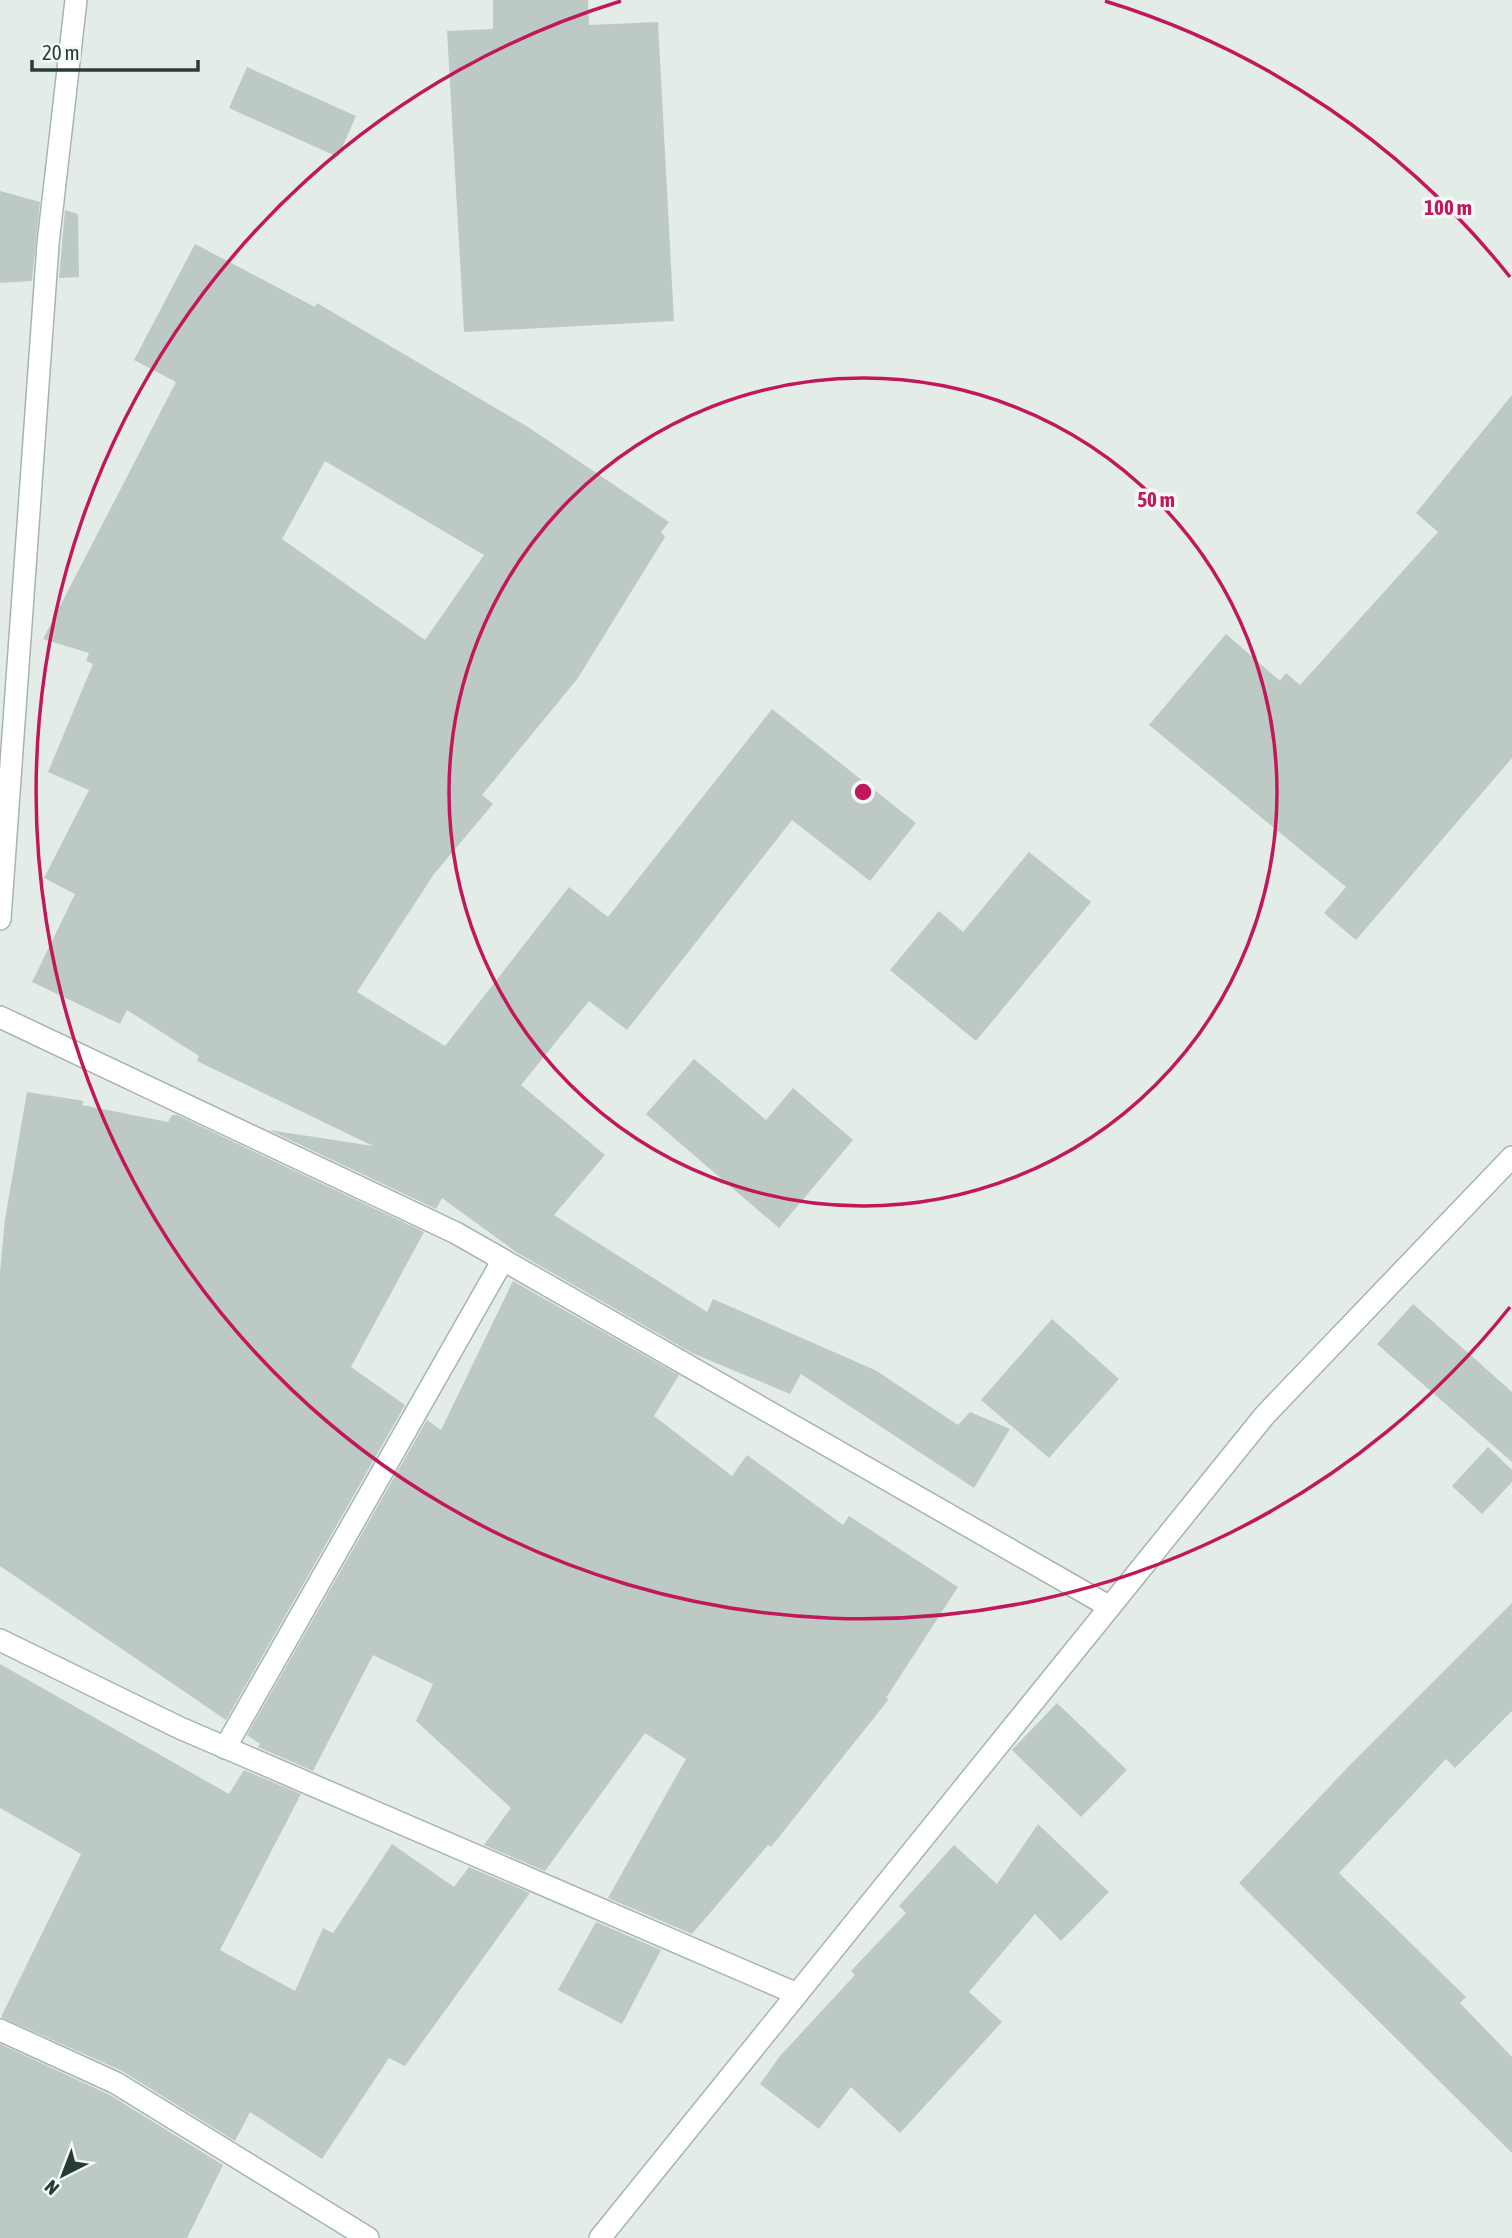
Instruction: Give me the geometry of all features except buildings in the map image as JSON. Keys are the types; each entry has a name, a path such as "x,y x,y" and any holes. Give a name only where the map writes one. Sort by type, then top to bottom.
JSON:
{"street":[{"path":"0,919 48,244 76,0"},
{"path":"0,1017 456,1233 1110,1607"},
{"path":"600,2238 1265,1415 1512,1157"},
{"path":"225,1748 503,1260"},
{"path":"0,1640 225,1748 797,1994"},
{"path":"0,2030 116,2083 369,2238"}]}
